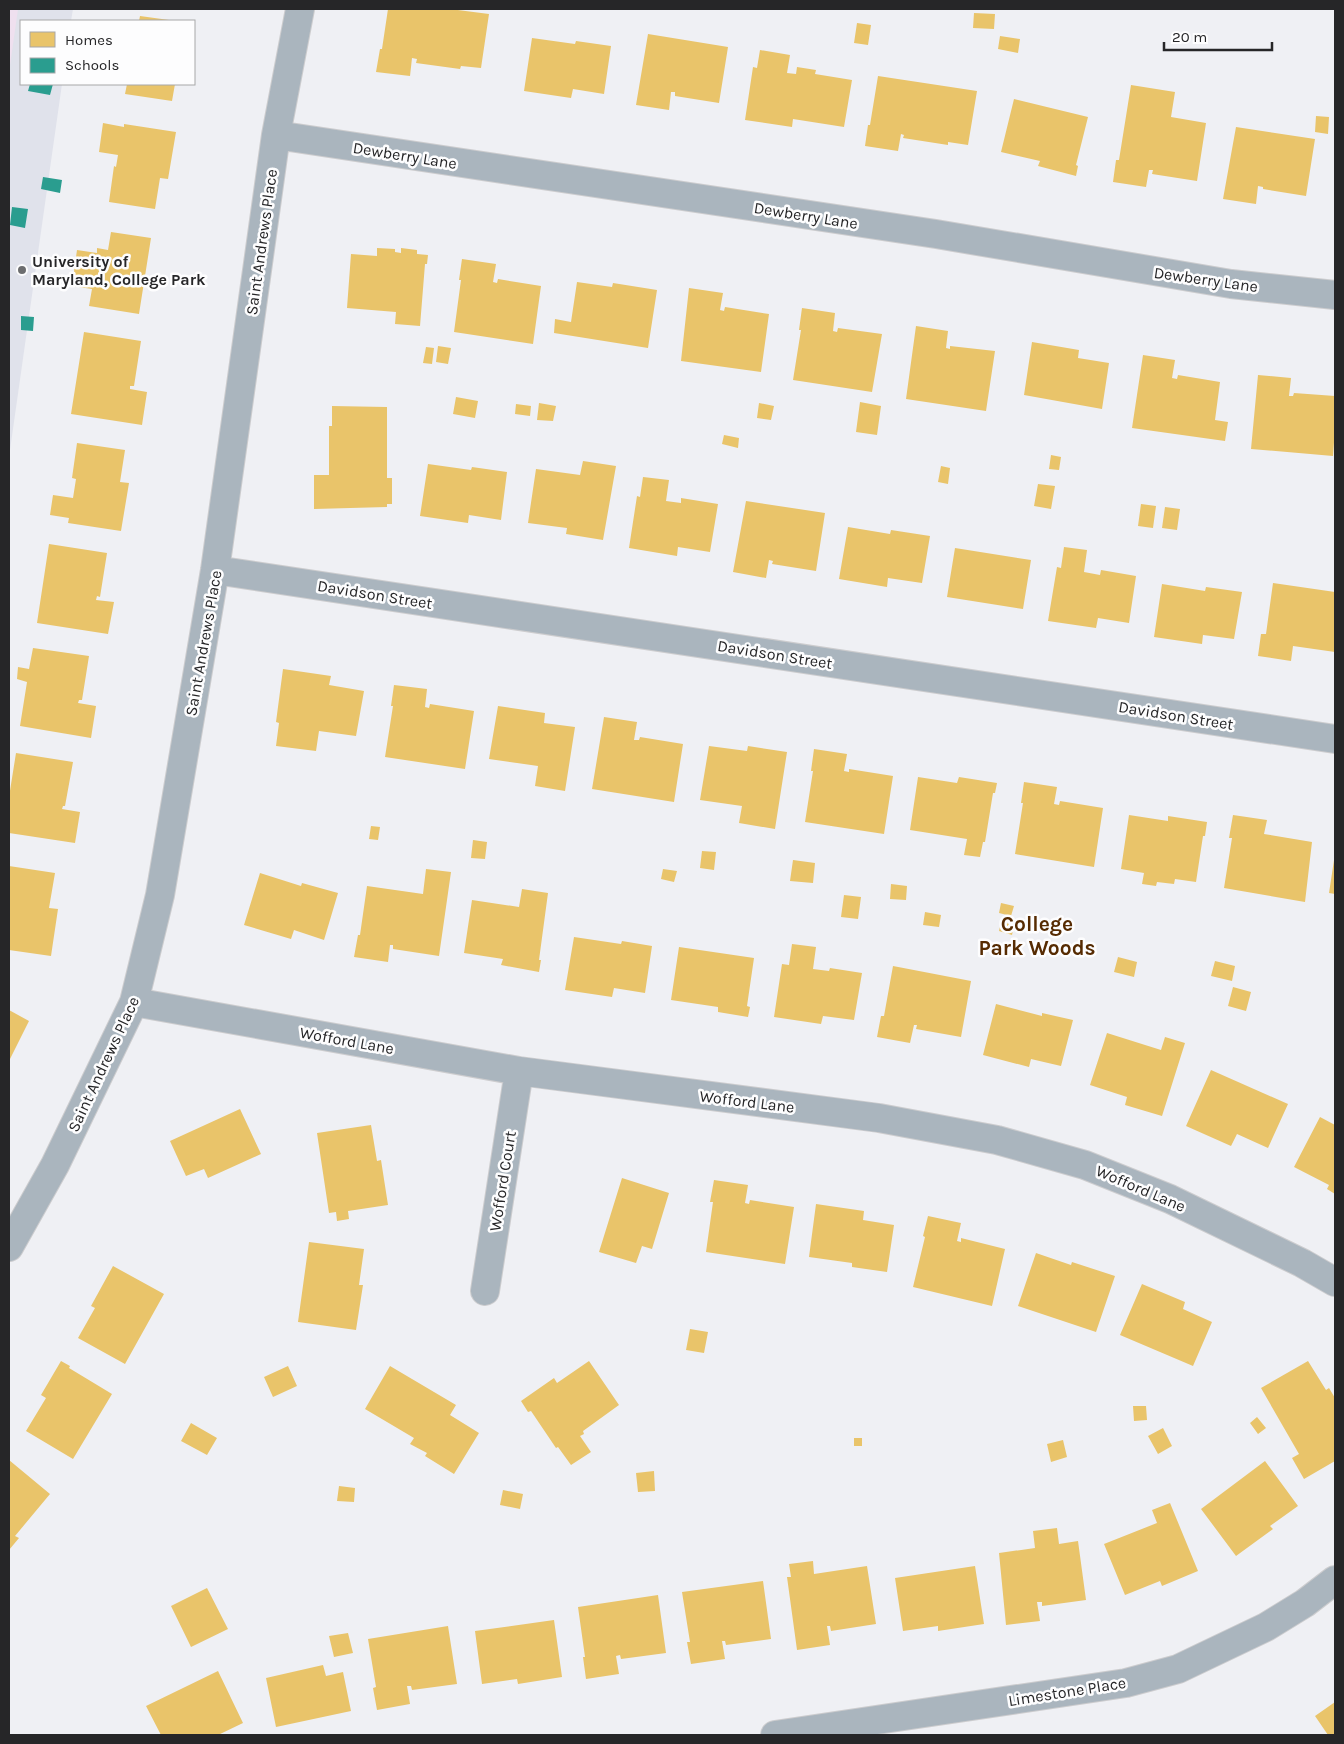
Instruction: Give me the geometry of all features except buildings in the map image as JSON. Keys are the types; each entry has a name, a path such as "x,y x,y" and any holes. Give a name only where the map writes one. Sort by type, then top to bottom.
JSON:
{"street":[{"name":"Saint Andrews Place","path":"9,1247 55,1165 134,1002 160,895 215,570 276,135 300,9"},
{"name":"Dewberry Lane","path":"276,135 936,234 1231,284 1335,295"},
{"name":"Davidson Street","path":"215,570 1335,738"},
{"name":"Wofford Lane","path":"134,1002 519,1071 879,1118 997,1140 1085,1165 1170,1199 1302,1263 1335,1282"},
{"name":"Wofford Court","path":"485,1291 519,1071"},
{"name":"Limestone Place","path":"775,1735 1126,1683 1178,1669 1266,1627 1335,1580"}],"shaded area":[{"name":"University of Maryland, College Park","path":"9,9 73,9 71,20 20,20 20,85 62,85 9,457"},
{"path":"9,9 18,9 9,72"}],"place":[{"name":"University of Maryland, College Park","path":"22,270"}],"district":[{"name":"College Park Woods","path":"1037,936"}]}
